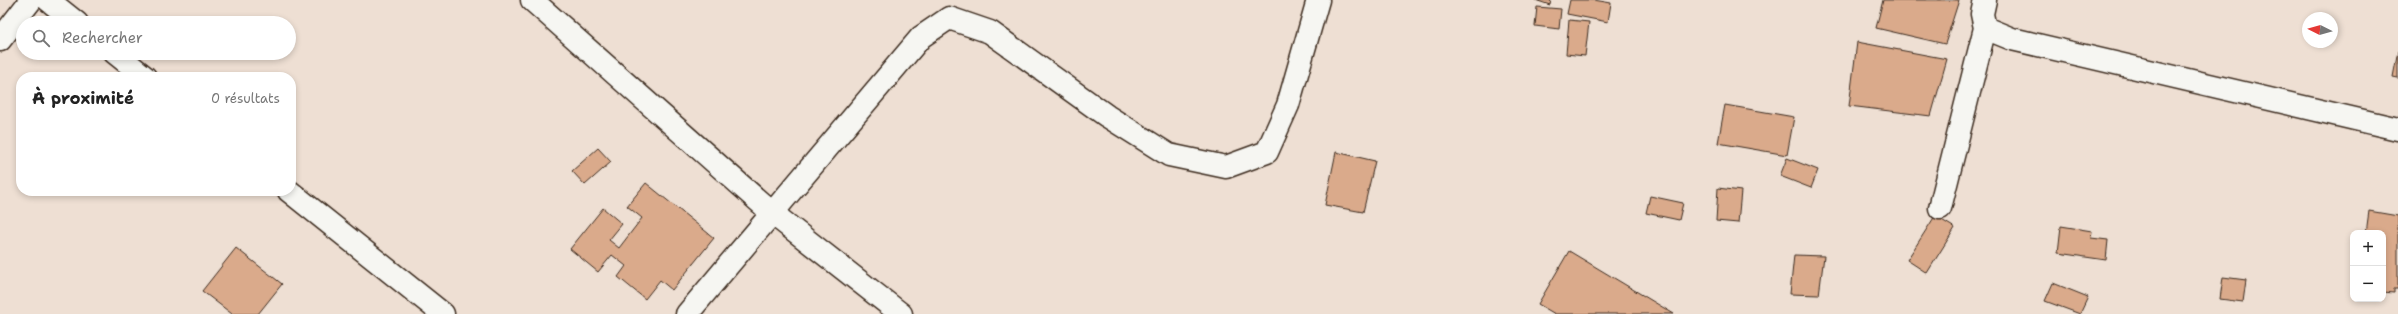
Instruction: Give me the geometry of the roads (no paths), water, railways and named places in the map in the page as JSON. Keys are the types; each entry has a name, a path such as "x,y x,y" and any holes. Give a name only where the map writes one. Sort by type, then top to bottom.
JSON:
{"street":[{"path":"19,16 31,0"},
{"path":"48,0 68,16"},
{"path":"532,0 772,213 901,314"},
{"path":"687,314 921,37 949,18 990,32 1107,116 1169,155 1226,167 1267,152 1288,105 1318,0"},
{"path":"1940,208 1985,28 1982,14 1985,0"},
{"path":"0,40 16,19"},
{"path":"1985,28 2012,39 2398,129"},
{"path":"124,60 139,72"},
{"path":"295,196 443,314"}]}
